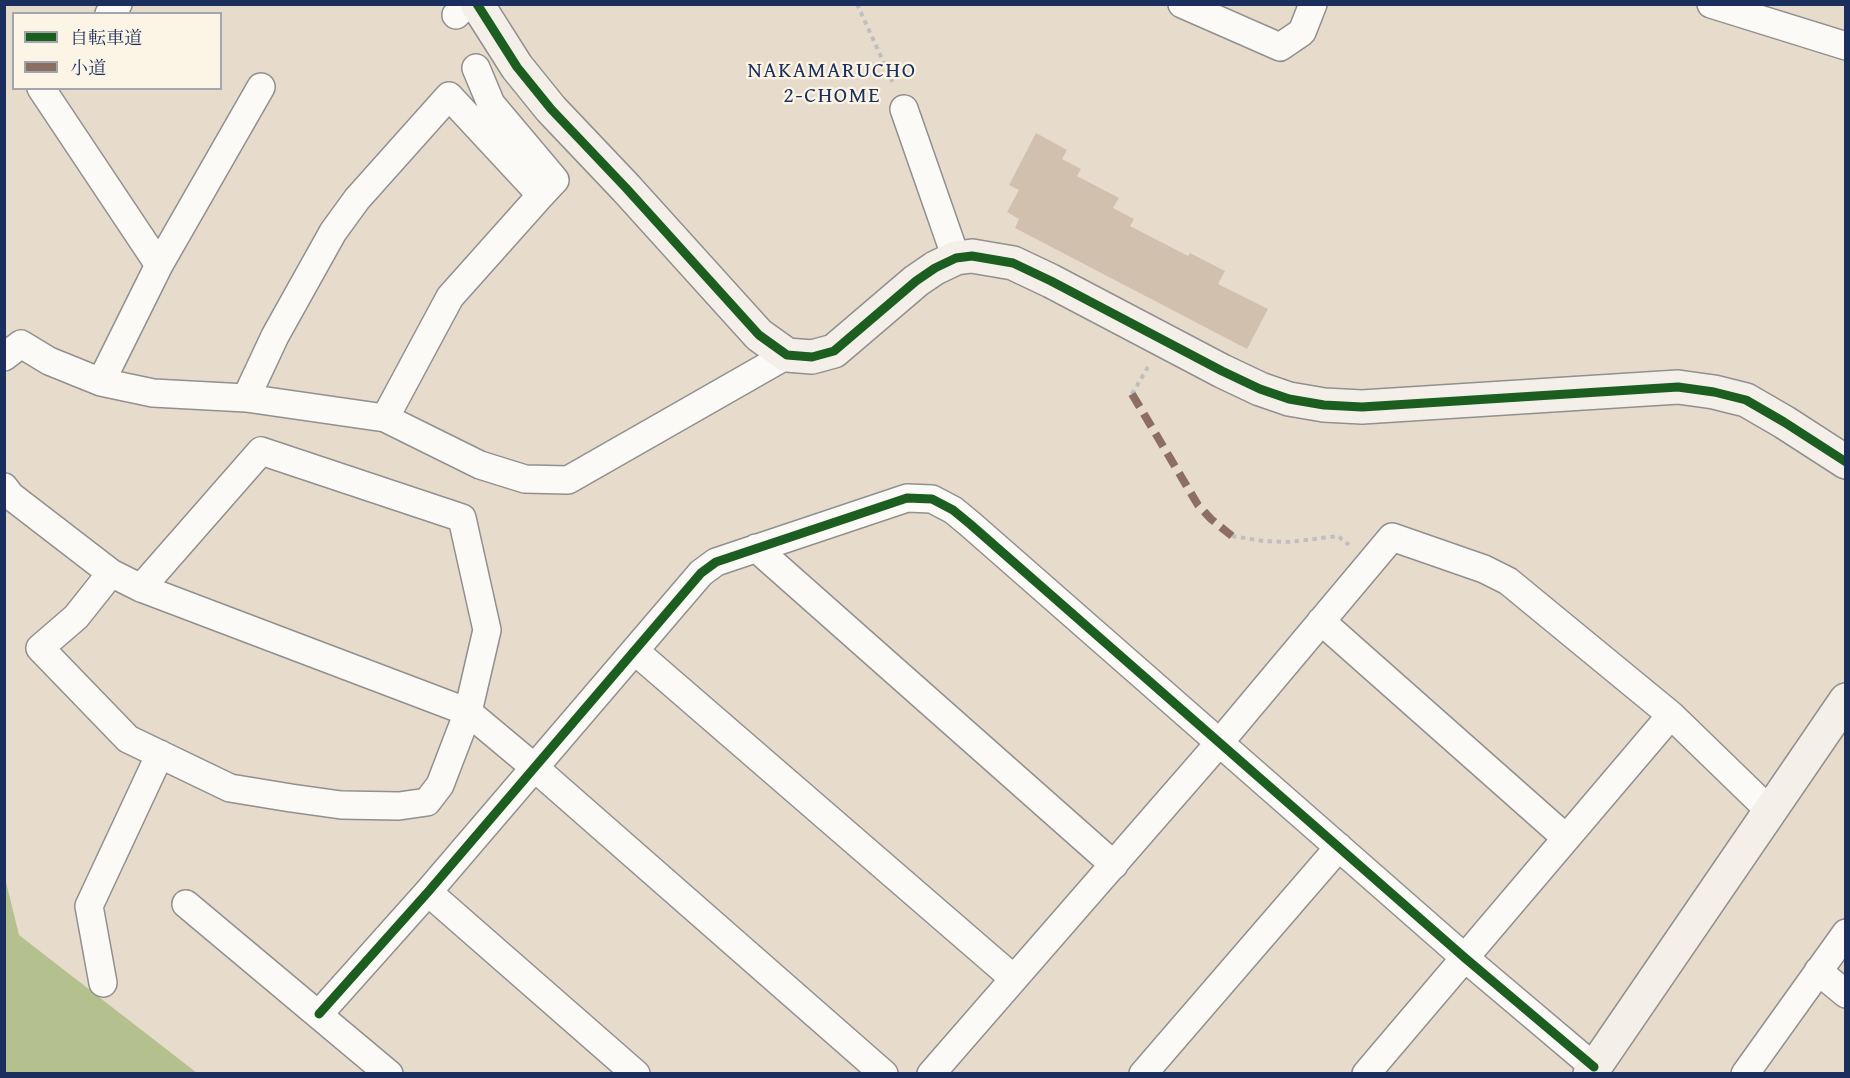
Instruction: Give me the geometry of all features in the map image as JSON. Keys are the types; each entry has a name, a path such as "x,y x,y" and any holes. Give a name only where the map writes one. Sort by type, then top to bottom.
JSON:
{"street":[{"path":"1182,4 1280,47 1302,32 1313,4"},
{"path":"1711,4 1845,46"},
{"path":"467,8 551,109 759,335 787,355 812,357 834,351 916,280 956,258 972,256 1013,263 1051,280 1222,371 1260,389 1289,399 1324,405 1362,407 1678,387 1714,392 1746,400 1845,462"},
{"path":"385,418 450,297 555,180 491,104 476,68"},
{"path":"101,382 159,265 261,87"},
{"path":"42,90 159,265"},
{"path":"246,398 275,336 333,232 357,199 449,96 541,195"},
{"path":"904,109 956,258"},
{"path":"4,357 21,344 49,360 101,382 153,393 246,398 385,418 480,465 525,479 568,480 787,355"},
{"path":"111,573 76,617 40,648 128,739 230,788 341,805 399,806 427,802 440,785 468,712 487,630 462,518 261,451 141,588"},
{"path":"4,487 11,496 111,573 141,588 468,712 884,1074"},
{"path":"319,1014 428,892 701,573 716,562 907,498 932,499 952,510 970,524 1592,1070 1845,700"},
{"path":"931,1074 1220,742 1392,537 1484,569 1508,581 1671,715 1770,811"},
{"path":"756,548 1114,865"},
{"path":"1321,621 1566,838"},
{"path":"635,651 1013,978"},
{"path":"1366,1074 1671,715"},
{"path":"103,983 90,906 160,754"},
{"path":"1143,1074 1339,847"},
{"path":"428,892 636,1074"},
{"path":"186,904 389,1074"},
{"path":"1745,1074 1845,933"},
{"path":"1818,971 1845,994"}],"path":[{"path":"857,4 904,109"},
{"path":"1232,536 1290,542 1338,536 1371,562"}],"green space":[{"path":"5,878 19,935 197,1073 5,1073"}],"building":[{"path":"1036,133 1067,150 1062,159 1081,169 1077,176 1119,198 1113,208 1134,219 1130,226 1188,256 1190,253 1225,271 1218,284 1268,309 1247,349 1015,228 1019,219 1007,212 1019,190 1009,185"}],"marked path":[{"path":"1132,394 1198,505 1232,536"}],"cycle path":[{"path":"477,4 517,67 551,109 759,335 787,355 812,357 834,351 916,281 956,258 972,256 1013,263 1222,371 1260,389 1289,399 1324,405 1362,407 1678,387 1714,392 1746,400 1846,462"},
{"path":"319,1014 428,892 701,573 716,562 907,498 932,499 953,510 970,524 1465,958 1594,1067"}],"district":[{"name":"NAKAMARUCHO 2-CHOME","path":"832,84"}]}
